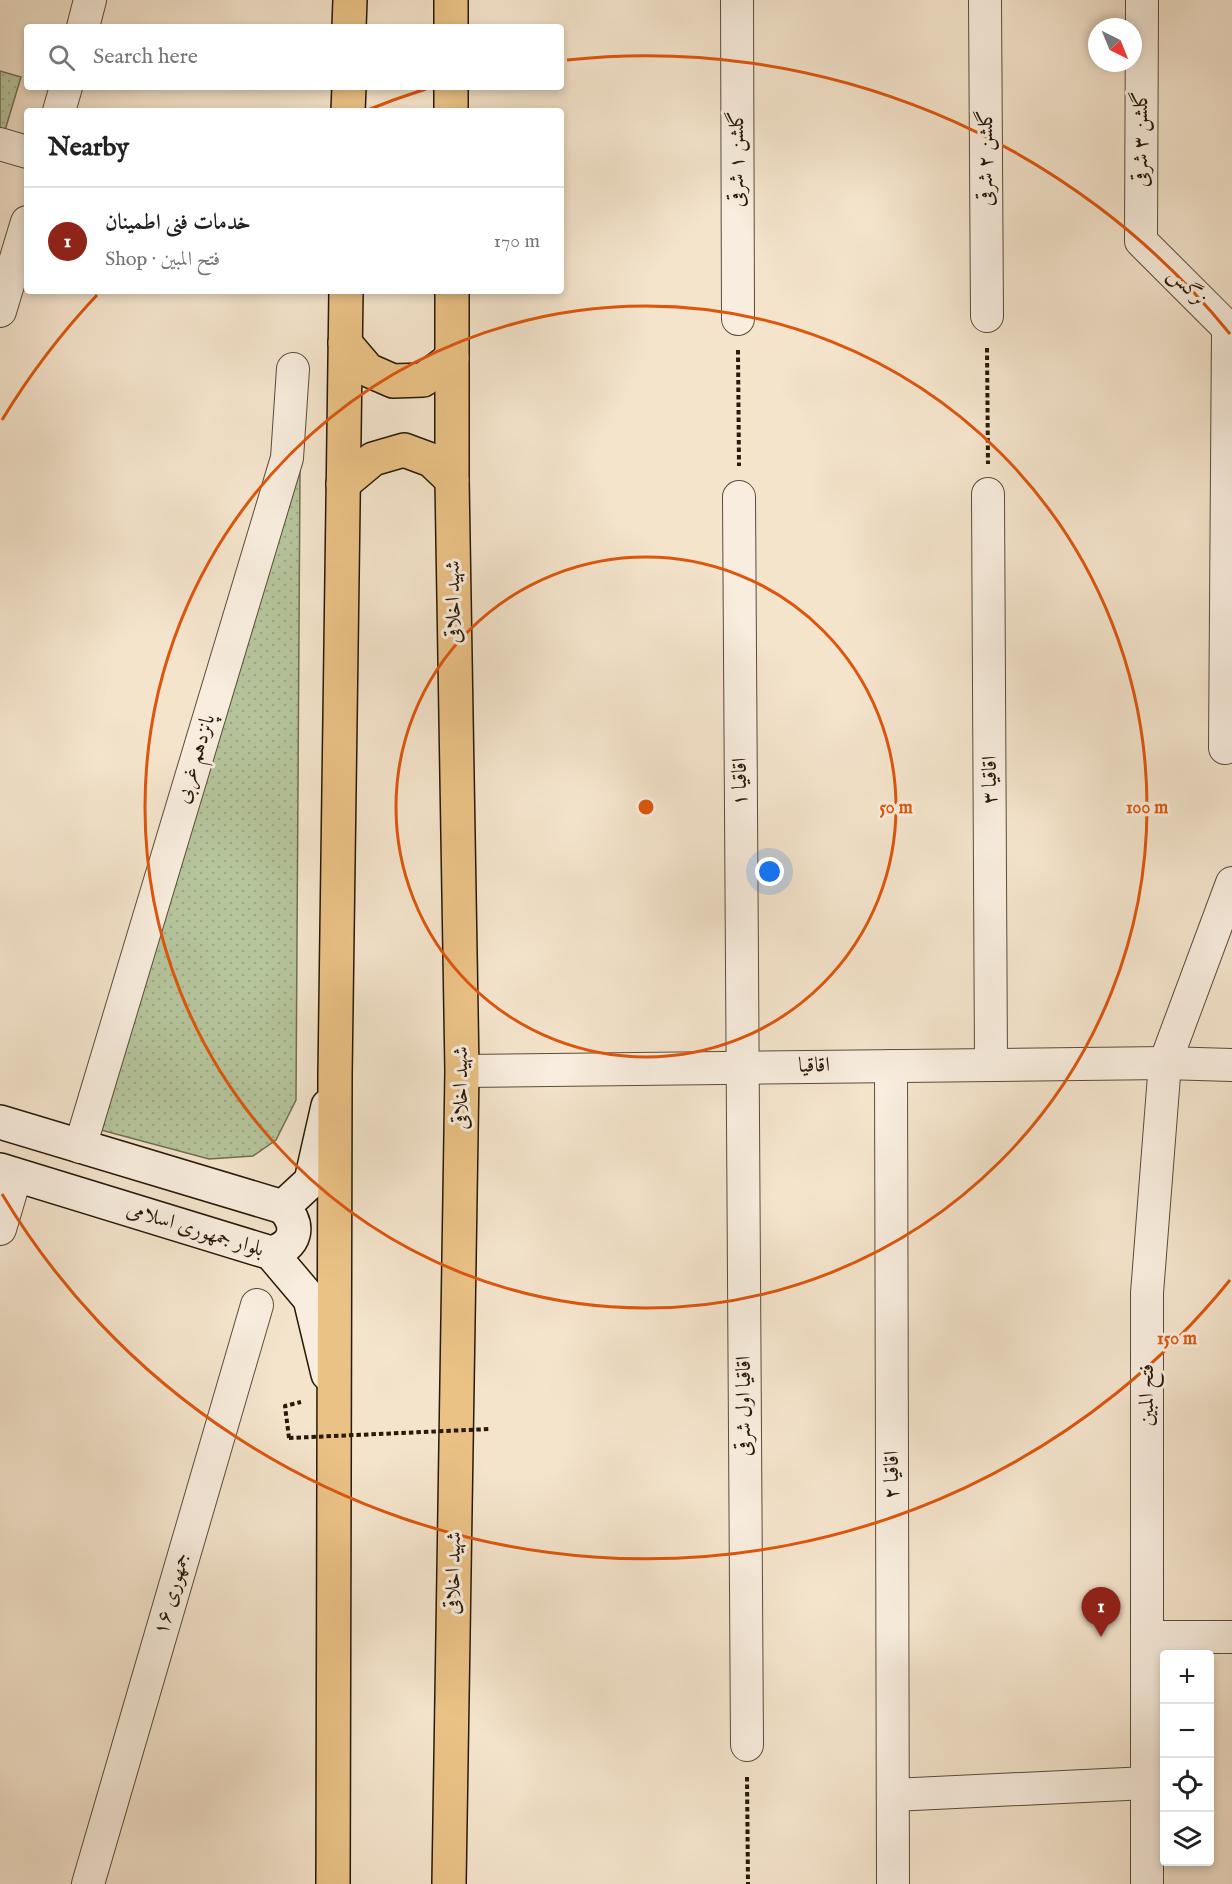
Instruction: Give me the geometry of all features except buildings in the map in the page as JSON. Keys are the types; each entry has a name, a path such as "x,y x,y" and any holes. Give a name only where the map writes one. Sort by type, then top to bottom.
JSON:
{"main road":[{"path":"349,24 350,0"},
{"path":"451,0 451,24"},
{"path":"348,90 348,108"},
{"path":"451,90 451,108"},
{"path":"333,1884 335,1075 346,294"},
{"name":"شهید اخلاقی","path":"449,1884 462,1071 452,480 452,294"},
{"path":"345,343 368,370 393,381 423,380 452,358"},
{"path":"343,484 373,459 404,450 431,460 452,480"}],"street":[{"path":"84,24 90,0"},
{"name":"گلشن ۱ شرقی","path":"736,0 738,319"},
{"name":"گلشن ۲ شرقی","path":"985,0 987,316"},
{"name":"گلشن ۳ شرقی","path":"1141,242 1142,0"},
{"path":"60,108 65,90"},
{"path":"0,144 24,151"},
{"path":"0,311 24,232"},
{"name":"نرگس","path":"1141,242 1230,330"},
{"path":"1225,748 1230,330"},
{"name":"پانزدهم غربی","path":"80,1147 286,458 293,369"},
{"name":"اقاقیا ۳","path":"988,494 991,1065"},
{"name":"اقاقیا ۱","path":"739,497 741,1067"},
{"name":"فتح المبین","path":"1147,1884 1148,1293 1166,1063 1232,884"},
{"name":"اقاقیا","path":"462,1071 1166,1063 1232,1065"},
{"name":"اقاقیا ۲","path":"891,1066 893,1884"},
{"name":"اقاقیا اول شرقی","path":"741,1067 747,1745"},
{"path":"283,1207 311,1181 335,1075"},
{"path":"0,1122 283,1207 294,1224 294,1235 289,1244 271,1253"},
{"path":"0,1228 8,1172"},
{"name":"بلوار جمهوری اسلامی","path":"8,1172 271,1253 310,1299 334,1396"},
{"name":"جمهوری ۱۶","path":"88,1884 256,1305"},
{"path":"1147,1637 1232,1637"},
{"path":"893,1795 1147,1783"}],"path":[{"path":"987,316 988,494"},
{"path":"738,319 739,497"},
{"path":"285,1406 289,1438 490,1429"},
{"path":"747,1745 748,1884"}],"green space":[{"path":"0,71 21,77 0,147"},
{"path":"300,470 296,1100 276,1140 253,1156 209,1159 86,1126"}],"place":[{"name":"خدمات فنی اطمینان","path":"1101,1637"}]}
